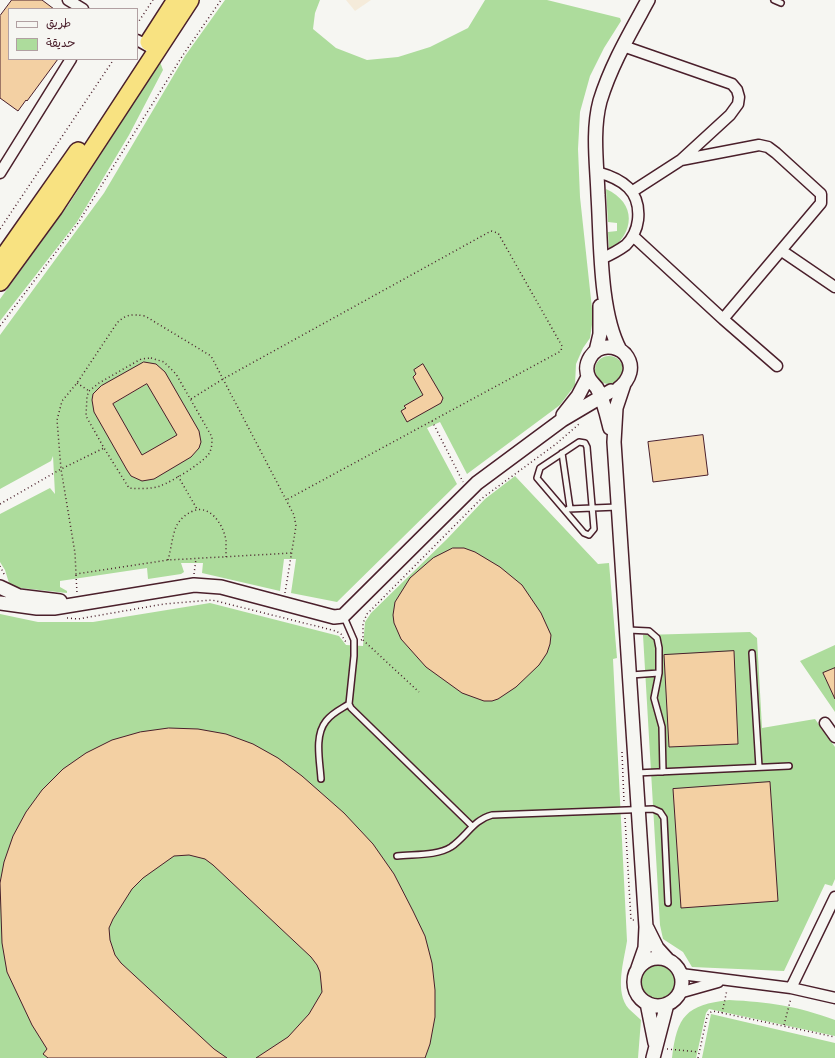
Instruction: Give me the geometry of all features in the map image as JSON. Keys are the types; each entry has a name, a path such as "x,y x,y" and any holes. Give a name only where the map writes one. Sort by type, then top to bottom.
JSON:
{"highway":[{"path":"0,262 120,90 176,0"},
{"path":"0,282 54,208 147,46 190,0"}],"street":[{"path":"68,0 81,8"},
{"path":"646,923 653,941 667,959 678,968 681,974 682,980 679,992 674,999 667,1004 654,1006 640,998 635,989 634,979 645,948 646,923 628,630 614,442 616,408 624,384 628,379 630,365 628,358 620,350 611,330 604,291 595,142 600,103 616,59 648,0"},
{"path":"623,46 732,84 737,90 738,104 730,115 682,160 633,191"},
{"path":"0,173 70,60"},
{"path":"682,160 760,144 776,152 820,194 822,198 821,204 723,319"},
{"path":"597,172 613,176 633,191 639,210 638,223 633,236 616,252 601,259"},
{"path":"633,236 723,319 777,366"},
{"path":"782,251 835,287"},
{"path":"550,429 571,405 588,377 588,363 596,351 599,342 600,305 604,291"},
{"path":"596,351 610,347 620,350"},
{"path":"588,377 603,392 614,442"},
{"path":"3,583 19,596 57,600 72,598 95,601 184,585 202,585 221,587 334,617 343,616 477,483 603,392 624,384"},
{"path":"0,603 46,608 72,598"},
{"path":"825,723 835,737"},
{"path":"792,988 835,897"},
{"path":"638,968 648,960 654,958 667,959"},
{"path":"681,974 792,988 835,998"},
{"path":"679,992 727,980"},
{"path":"647,1003 654,1051"},
{"path":"654,1051 667,1004"}],"lane":[{"path":"774,0 781,3"},
{"path":"579,442 583,442 586,445 592,508 594,530 589,535 584,533 537,478 540,468 579,442"},
{"path":"562,453 570,508"},
{"path":"563,509 619,507"},
{"path":"343,616 354,640 354,656 349,704 355,712 472,826"},
{"path":"628,630 649,631 657,638 660,673 654,698 662,727 663,772"},
{"path":"752,653 759,767"},
{"path":"630,675 660,673"},
{"path":"321,779 319,741 320,731 330,717 349,704"},
{"path":"636,773 789,766"},
{"path":"397,856 446,849 455,844 481,819 492,816 639,808 657,810 664,818 668,903"}],"path":[{"path":"138,22 153,0"},
{"path":"0,326 78,223 182,55 220,0"},
{"path":"0,229 113,60"},
{"path":"190,399 223,379 494,231 498,233 562,346 561,350 286,500"},
{"path":"83,594 72,598 76,574 75,553 61,469 57,420 62,401 77,383 117,323 124,317 134,314 145,316 211,356 295,519 292,553 285,594"},
{"path":"151,358 164,362 176,374 212,437 212,443 208,454 178,476 160,486 137,489 129,488 86,416 86,404 89,391 99,383 141,359 151,358"},
{"path":"77,383 89,391"},
{"path":"432,421 463,482 468,477"},
{"path":"419,692 363,639 363,623 367,614 481,499 556,444 582,421"},
{"path":"0,504 61,469 104,448"},
{"path":"178,476 197,509"},
{"path":"168,560 176,526 185,515 197,509 205,509 211,513 219,523 226,540 226,557"},
{"path":"76,574 168,560 292,553"},
{"path":"194,576 196,559"},
{"path":"0,566 3,583"},
{"path":"65,618 78,619 164,604 212,600 336,632 341,634 346,642 363,639"},
{"path":"622,745 624,809 631,920 646,923"},
{"path":"722,1013 727,980"},
{"path":"784,1026 792,988"},
{"path":"698,1058 709,1013 713,1011 835,1037"},
{"path":"654,1051 700,1052"}],"shaded area":[{"path":"346,0 371,0 355,11"}],"green space":[{"path":"225,0 320,0 315,13 313,29 336,48 367,60 398,57 430,47 468,28 485,0 547,0 620,18 621,21 604,48 590,76 580,112 578,149 580,197 593,318 590,338 583,348 576,364 575,385 560,405 467,474 440,422 427,428 457,484 337,602 291,593 296,559 284,559 280,591 202,573 203,563 181,563 184,572 181,574 148,579 147,568 60,581 60,587 67,591 67,593 12,587 0,562 0,514 50,488 55,494 53,456 51,461 0,489 0,335 104,193 185,56"},
{"path":"160,62 163,70 129,135 77,222 0,321 0,299 69,204"},
{"path":"606,189 616,195 623,202 629,218 628,227 624,236 618,244 609,251 608,232 617,231 617,223 608,222"},
{"path":"609,356 619,360 623,370 619,380 609,384 599,380 595,370 599,360"},
{"path":"515,476 598,564 609,563 617,658 613,659 627,941 622,967 621,985 624,1002 641,1020 638,1058 0,1058 0,614 38,622 93,622 210,603 339,636 346,645 363,646 365,622 371,613 447,539 485,499"},
{"path":"750,632 757,638 762,728 815,719 835,747 835,879 832,886 825,884 784,971 692,967 683,952 663,939 660,925 643,635"},
{"path":"835,645 835,712 800,661"},
{"path":"661,963 670,968 674,974 674,988 670,994 661,999 653,999 644,994 640,988 639,977 644,968 650,964"},
{"path":"729,1000 783,1006 821,1015 835,1020 835,1036 709,1009 706,1013 696,1058 672,1058 677,1032 686,1015 693,1009 703,1005"},
{"path":"711,1014 835,1043 835,1058 702,1058"}],"building":[{"path":"12,0 42,0 53,8 8,8 8,60 57,60 18,111 0,98 0,16"},
{"path":"144,362 156,364 165,372 199,431 201,442 199,448 191,457 154,479 142,481 131,476 94,412 92,400 93,394 101,386","holes":["147,384 177,435 142,455 113,404"]},
{"path":"423,364 443,398 441,403 407,422 401,411 406,408 404,406 423,395 413,377 416,374 414,370"},
{"path":"703,435 708,475 653,482 648,442"},
{"path":"453,548 464,548 475,552 500,567 522,585 541,613 551,635 547,653 539,665 516,687 498,699 492,701 484,701 462,693 426,667 401,639 394,623 393,615 395,602 410,578 433,558"},
{"path":"734,651 738,744 669,747 664,655"},
{"path":"835,668 835,699 823,673"},
{"path":"169,728 198,729 226,734 253,744 278,758 302,776 344,813 373,844 394,874 413,911 425,936 432,963 435,990 435,1017 430,1044 425,1058 256,1058 288,1037 309,1014 322,992 320,972 311,957 213,865 205,859 189,855 174,856 143,878 132,889 109,928 110,940 115,955 121,963 214,1049 227,1058 48,1058 43,1054 47,1049 32,1025 7,972 2,943 0,883 4,862 13,836 26,812 42,790 63,769 86,753 112,740 140,732"},
{"path":"770,782 778,901 681,908 673,789"}]}
